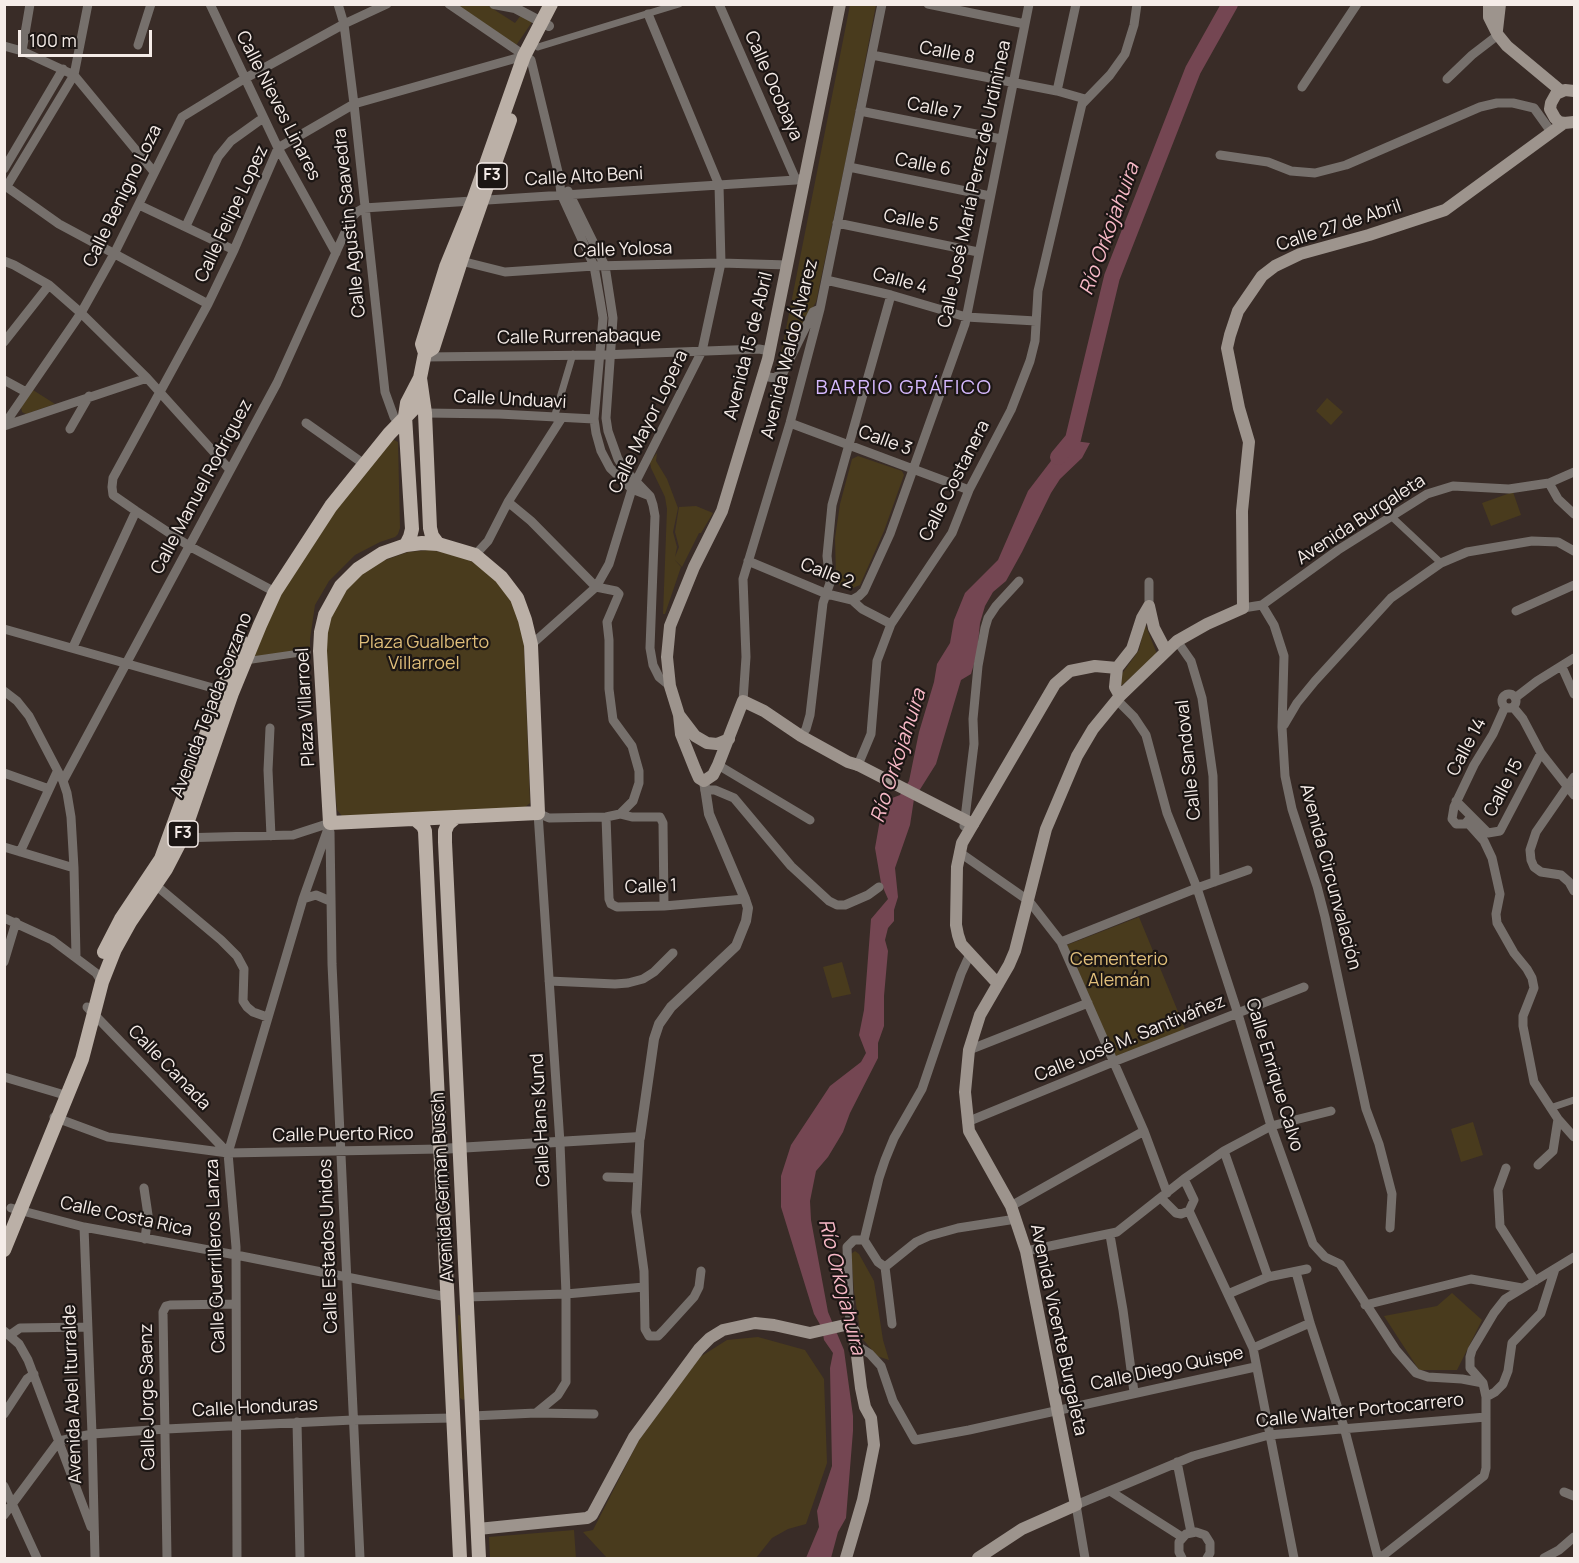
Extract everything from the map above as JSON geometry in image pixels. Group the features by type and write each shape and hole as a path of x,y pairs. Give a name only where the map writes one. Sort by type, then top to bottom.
{"main road":[{"name":"F3","path":"424,355 433,348 478,201 551,4"},
{"name":"F3","path":"545,24 561,4"},
{"name":"Avenida 15 de Abril","path":"705,786 686,750 670,686 667,657 670,626 680,598 722,511 764,376 788,265 801,178 840,4"},
{"path":"1489,4 1489,17 1497,32 1520,58 1561,91"},
{"path":"1497,32 1500,4"},
{"path":"1569,123 1555,118 1550,109 1553,98 1561,91 1575,91"},
{"name":"Calle 27 de Abril","path":"1243,608 1242,511 1249,442 1239,408 1227,348 1238,311 1247,296 1262,276 1289,258 1370,235 1445,210 1569,123"},
{"name":"F3","path":"402,419 420,378 424,355 422,344 446,267 478,201"},
{"name":"F3","path":"420,378 423,406"},
{"path":"423,406 430,528 438,544"},
{"name":"Avenida Tejada Sorzano","path":"4,1250 15,1209 64,1094 99,977 121,919 152,882 161,859 176,838 227,692 271,590 319,509 402,419 423,406"},
{"path":"402,419 409,478 411,529 406,545"},
{"path":"409,478 428,477"},
{"name":"Plaza Villarroel","path":"330,823 320,651 325,615 342,586 357,569 383,553 406,545 438,544 475,555 501,577 517,598 531,645 538,813"},
{"name":"Avenida Tejada Sorzano","path":"227,692 245,661 271,590"},
{"path":"1149,606 1154,627 1166,651"},
{"path":"1119,698 1114,681 1117,668 1132,649 1142,618 1149,606"},
{"name":"Avenida Vicente Burgaleta","path":"1076,1505 1026,1251 1011,1206 974,1143 967,1122 965,1092 969,1050 980,1015 1016,951 1046,829 1077,756 1093,729 1119,698 1177,641 1243,608"},
{"path":"998,984 961,944 956,925 957,867 961,848 1055,684 1070,671 1095,666 1117,668"},
{"path":"705,786 718,765 743,701 764,711 801,736 848,762 858,765 973,825"},
{"path":"679,715 695,736 707,744 717,744 729,739"},
{"path":"330,823 538,813"},
{"name":"Avenida German Busch","path":"454,818 445,831 479,1558"},
{"name":"Avenida German Busch","path":"416,820 425,831 460,1558"},
{"name":"Avenida Tejada Sorzano","path":"4,1224 15,1209"},
{"path":"447,1297 466,1297"},
{"path":"459,1530 587,1518 592,1515 634,1437 699,1349 723,1330 755,1323 774,1325 796,1332 818,1333 837,1327 850,1326 854,1330 861,1388 865,1407 871,1418 874,1445 863,1500 846,1558"},
{"path":"453,1418 472,1416"},
{"name":"Calle Walter Portocarrero","path":"978,1558 992,1553 1022,1529 1076,1505"}],"street":[{"path":"22,51 30,4"},
{"path":"88,4 74,75 6,186 59,224 208,304"},
{"path":"138,45 151,4"},
{"name":"Calle Nieves Linares","path":"210,4 278,148 336,253"},
{"name":"Calle Agustin Saavedra","path":"338,4 344,24 354,104 385,393 402,419"},
{"name":"Calle Benigno Loza","path":"4,425 81,313 139,206 177,124 186,113 344,24 387,4"},
{"path":"449,4 531,54 559,176 594,266 603,318 594,419 601,451 610,468 632,489 650,496"},
{"path":"494,4 515,6 545,24"},
{"path":"531,54 679,4"},
{"name":"Calle Ocobaya","path":"719,4 801,178"},
{"name":"Avenida Waldo Álvarez","path":"743,701 746,657 743,579 790,423 820,309 882,4"},
{"path":"928,4 1025,24"},
{"name":"Calle José María Perez de Urdininea","path":"852,600 864,591 890,534 966,317 1029,4"},
{"path":"1057,91 1076,4"},
{"path":"1085,99 1101,86 1125,54 1134,25 1137,4"},
{"path":"1302,87 1357,4"},
{"name":"Calle Mayor Lopera","path":"531,645 596,587 609,564 632,489 702,351 721,263 719,185 648,14"},
{"path":"1448,79 1497,32"},
{"path":"4,46 22,51 74,75 154,172"},
{"name":"Calle Felipe Lopez","path":"136,511 113,495 113,478 208,304 278,148 354,104 531,54"},
{"name":"Calle 8","path":"872,55 1057,91 1085,99"},
{"path":"4,169 63,69"},
{"name":"Calle Costanera","path":"858,765 871,734 877,661 891,624 952,533 969,490 1011,410 1027,370 1035,341 1038,291 1085,99"},
{"path":"1220,155 1268,162 1291,171 1315,173 1346,165 1480,107 1497,103 1513,103 1534,108 1552,133"},
{"name":"Calle 7","path":"860,111 1001,139"},
{"path":"186,226 218,157 231,141 263,118"},
{"name":"Calle 6","path":"849,167 990,196"},
{"name":"Calle Alto Beni","path":"364,208 801,178"},
{"path":"566,195 605,266 613,318 606,418 608,431 618,459 625,470 650,496 655,516 650,648 653,665 659,677 670,686"},
{"path":"139,206 234,250"},
{"name":"Calle Manuel Rodriguez","path":"63,781 278,383 352,217 364,208"},
{"name":"Calle 5","path":"837,223 978,252"},
{"path":"4,261 49,285 81,313 147,378 230,470"},
{"name":"Calle Yolosa","path":"460,261 505,272 594,266 721,263 788,265"},
{"name":"Calle 4","path":"826,280 891,295 966,317 1036,321"},
{"path":"6,338 49,285"},
{"path":"801,736 806,729 810,715 823,603 830,583 827,556 832,505 891,295"},
{"path":"764,376 774,378 783,373 813,312 820,309"},
{"name":"Calle Rurrenabaque","path":"424,355 612,355 759,349 770,351"},
{"path":"475,555 488,541 557,418 573,354"},
{"path":"4,425 147,378"},
{"path":"4,380 26,392"},
{"path":"70,429 89,396"},
{"name":"Calle Unduavi","path":"423,406 499,414 594,419"},
{"path":"306,423 361,461"},
{"name":"Calle 3","path":"790,423 969,490"},
{"name":"Avenida Burgaleta","path":"1243,608 1262,605 1338,550 1427,494 1453,486 1509,489 1549,483 1575,471"},
{"path":"1549,483 1558,499 1575,514"},
{"path":"508,502 531,521 596,587 619,594 607,622 613,720 632,746 639,771 639,783 633,801 620,814"},
{"path":"73,647 136,511 189,546 271,590"},
{"path":"1392,517 1441,563"},
{"path":"1282,727 1297,703 1315,681 1391,598 1441,563 1467,552 1532,541 1558,542 1575,551"},
{"name":"Calle 2","path":"748,561 827,594 852,600 862,609 891,624"},
{"path":"1019,581 1006,593 988,618 981,646 974,719 974,752 961,848 1029,901 1061,942 1144,1131 1164,1195 1176,1213 1181,1214 1189,1211 1194,1200 1184,1179"},
{"path":"1149,582 1149,606"},
{"path":"1516,611 1575,585"},
{"name":"Avenida Circunvalación","path":"1262,605 1274,625 1284,656 1282,756 1292,809 1317,886 1335,957 1339,988 1366,1109 1379,1144 1392,1194 1390,1228"},
{"path":"4,628 227,692"},
{"name":"Calle Sandoval","path":"1177,641 1191,662 1202,698 1214,786 1215,882"},
{"path":"245,661 307,651"},
{"path":"1573,793 1541,753 1523,719 1511,704 1537,681 1575,658"},
{"path":"1562,667 1575,694"},
{"path":"4,691 28,716 63,781 70,807 76,957"},
{"name":"Calle Enrique Calvo","path":"1119,698 1146,735 1167,813 1197,888 1271,1126 1313,1244 1325,1257 1340,1264 1396,1350 1416,1374 1483,1383"},
{"name":"Calle 14","path":"1456,801 1511,704"},
{"path":"270,728 268,770 272,836"},
{"name":"Calle 15","path":"1469,819 1488,833 1500,831 1541,753"},
{"path":"718,765 810,820"},
{"path":"20,852 57,772"},
{"path":"4,773 49,789"},
{"path":"1575,777 1573,793 1536,832 1530,855 1534,867 1541,872 1561,874 1575,891"},
{"path":"701,1271 698,1292 663,1331 654,1337 649,1336 645,1329 644,1271 636,1212 640,1137 654,1039 659,1024 671,1007 736,946 746,921 748,908 709,814 705,786 734,798 791,866 829,901 837,905 845,905 868,896 879,887"},
{"path":"1456,801 1453,813 1454,822 1462,825 1469,819"},
{"path":"1456,801 1484,841 1492,858 1500,894 1496,914 1497,923 1532,978 1534,988 1523,1016 1524,1033 1529,1048 1534,1082 1558,1119 1575,1137"},
{"path":"538,813 549,818 606,817 620,814 632,817 660,817 663,823 664,906"},
{"name":"Calle Hans Kund","path":"536,1413 558,1395 566,1382 566,1294 560,1143 538,813"},
{"name":"Calle 1","path":"606,817 609,899 616,907 664,906 745,899"},
{"path":"176,838 272,836 306,832 330,823"},
{"name":"Calle Guerrilleros Lanza","path":"237,1558 236,1255 228,1153 303,898 330,823"},
{"name":"Calle Estados Unidos","path":"330,823 330,901 360,1558"},
{"path":"4,847 74,868"},
{"path":"1061,942 1248,870"},
{"path":"152,882 237,956 244,969 243,1001 253,1012 267,1017"},
{"path":"303,898 316,895 330,901"},
{"path":"4,918 52,940 99,977"},
{"path":"4,962 16,922"},
{"path":"549,981 628,983 654,972 673,953"},
{"path":"892,1324 885,1267 878,1262 864,1240 885,1160 928,1074 961,974 970,954"},
{"name":"Calle José M. Santiváñez","path":"967,1122 1304,987"},
{"path":"969,1050 1088,1003"},
{"name":"Calle Canada","path":"91,1010 228,1153"},
{"path":"6,1081 64,1094"},
{"path":"1550,1108 1575,1100"},
{"path":"1026,1251 1117,1232 1184,1179 1224,1151 1271,1126 1331,1111"},
{"name":"Calle Puerto Rico","path":"55,1118 108,1137 228,1153 440,1149 640,1137"},
{"path":"1538,1165 1553,1151 1558,1119"},
{"path":"1011,1206 1144,1131"},
{"path":"1224,1151 1268,1277"},
{"path":"1506,1168 1498,1190 1500,1226 1535,1281"},
{"path":"607,1177 637,1178"},
{"path":"144,1188 148,1215 145,1239"},
{"name":"Calle Costa Rica","path":"15,1209 84,1227 447,1297"},
{"path":"1189,1211 1211,1264 1228,1293 1252,1348 1294,1558"},
{"path":"885,1267 916,1242 929,1236 958,1228 1016,1219"},
{"name":"Avenida Abel Iturralde","path":"84,1227 95,1558"},
{"path":"1110,1235 1134,1392"},
{"path":"850,1326 847,1247 854,1240 864,1240"},
{"name":"Calle Walter Portocarrero","path":"1076,1505 1177,1462 1269,1435 1486,1417 1483,1383 1470,1368 1472,1350 1499,1305 1522,1288 1575,1257"},
{"path":"1228,1293 1268,1277 1307,1269"},
{"path":"1486,1397 1503,1384 1508,1371 1512,1343 1541,1313 1556,1269"},
{"path":"1296,1272 1344,1427 1379,1558 1484,1476 1486,1417"},
{"path":"1365,1305 1471,1279 1522,1288"},
{"path":"466,1297 566,1294 644,1287"},
{"name":"Calle Jorge Saenz","path":"167,1558 162,1316 164,1308 170,1305 235,1304"},
{"path":"1252,1348 1310,1323"},
{"path":"87,1327 20,1328 8,1333 19,1344 34,1374 94,1534"},
{"name":"Calle Diego Quispe","path":"856,1345 870,1354 881,1366 889,1391 915,1440 1255,1367"},
{"path":"4,1414 27,1379 34,1374"},
{"path":"472,1416 536,1413 594,1414"},
{"name":"Calle Honduras","path":"59,1441 92,1434 166,1429 297,1422 453,1418"},
{"path":"297,1422 300,1558"},
{"path":"4,1515 59,1441"},
{"path":"1177,1462 1191,1532"},
{"path":"4,1486 37,1558"},
{"path":"1110,1491 1182,1537"},
{"path":"1564,1492 1575,1496"},
{"name":"Avenida Vicente Burgaleta","path":"1076,1505 1085,1558"},
{"path":"1182,1558 1178,1547 1182,1537 1191,1532 1201,1533 1208,1539 1211,1548 1207,1558"},
{"path":"1544,1558 1575,1538"}],"green space":[{"path":"457,5 487,5 515,23 521,15 532,22 515,47"},
{"path":"850,5 876,5 846,159 816,302 782,369 776,373 783,344"},
{"path":"33,390 55,404 26,414 22,412 21,407"},
{"path":"1327,398 1343,412 1331,425 1316,411"},
{"path":"392,439 398,442 400,528 398,534 355,555 329,581 315,605 310,655 248,664 274,604 336,510"},
{"path":"657,453 656,461 667,479 678,508 673,532 677,547 675,557 679,547 675,532 679,507 696,506 713,513 699,533 682,567 674,559 681,567 665,614 663,614 667,509 665,497 650,462"},
{"path":"858,456 902,471 904,475 884,531 860,585 848,590 840,586 836,578 835,538 840,504 852,459"},
{"path":"1513,492 1521,515 1491,526 1482,503"},
{"name":"Plaza Gualberto Villarroel","path":"429,550 465,558 479,565 492,576 513,602 524,645 530,803 517,814 342,816 337,810 322,653 328,617 349,583 377,563 408,552"},
{"path":"1145,624 1157,654 1121,686 1119,678 1139,650"},
{"name":"Cementerio Alemán","path":"1139,917 1186,1031 1116,1060 1067,945"},
{"path":"842,962 851,994 832,998 823,967"},
{"path":"1473,1122 1483,1155 1461,1162 1451,1129"},
{"path":"855,1251 874,1281 883,1340 889,1360 877,1356 861,1337 851,1254"},
{"path":"1452,1293 1482,1320 1457,1370 1419,1370 1384,1316 1437,1306"},
{"path":"458,1315 462,1316 465,1399 463,1400 460,1398"},
{"path":"758,1337 805,1350 824,1379 827,1463 806,1524 788,1529 772,1538 756,1558 607,1558 583,1532 593,1530 639,1440 700,1357 727,1340"},
{"path":"574,1530 576,1558 490,1558 489,1537"}],"shaded area":[{"path":"1067,440 1090,443 1082,458 1060,479 1006,581 993,592 985,606 980,623 977,654 971,674 961,680 936,764 914,799 910,825 895,868 898,897 894,910 894,921 888,928 885,940 888,951 884,1026 878,1043 878,1058 843,1132 828,1157 816,1171 810,1201 811,1220 828,1312 844,1350 853,1431 846,1518 838,1532 831,1558 806,1558 819,1527 817,1511 832,1466 830,1368 833,1353 824,1340 822,1328 814,1314 781,1207 781,1176 791,1145 830,1086 861,1062 866,1053 859,1035 864,1010 871,919 888,899 881,883 875,848 881,814 887,800 900,795 909,781 937,664 950,643 954,620 965,593 998,560 1028,491"}],"waterway":[{"name":"Río Orkojahuira","path":"1058,457 1073,439 1112,277 1193,70 1230,4"}],"district":[{"name":"BARRIO GRÁFICO","path":"904,388"}]}
